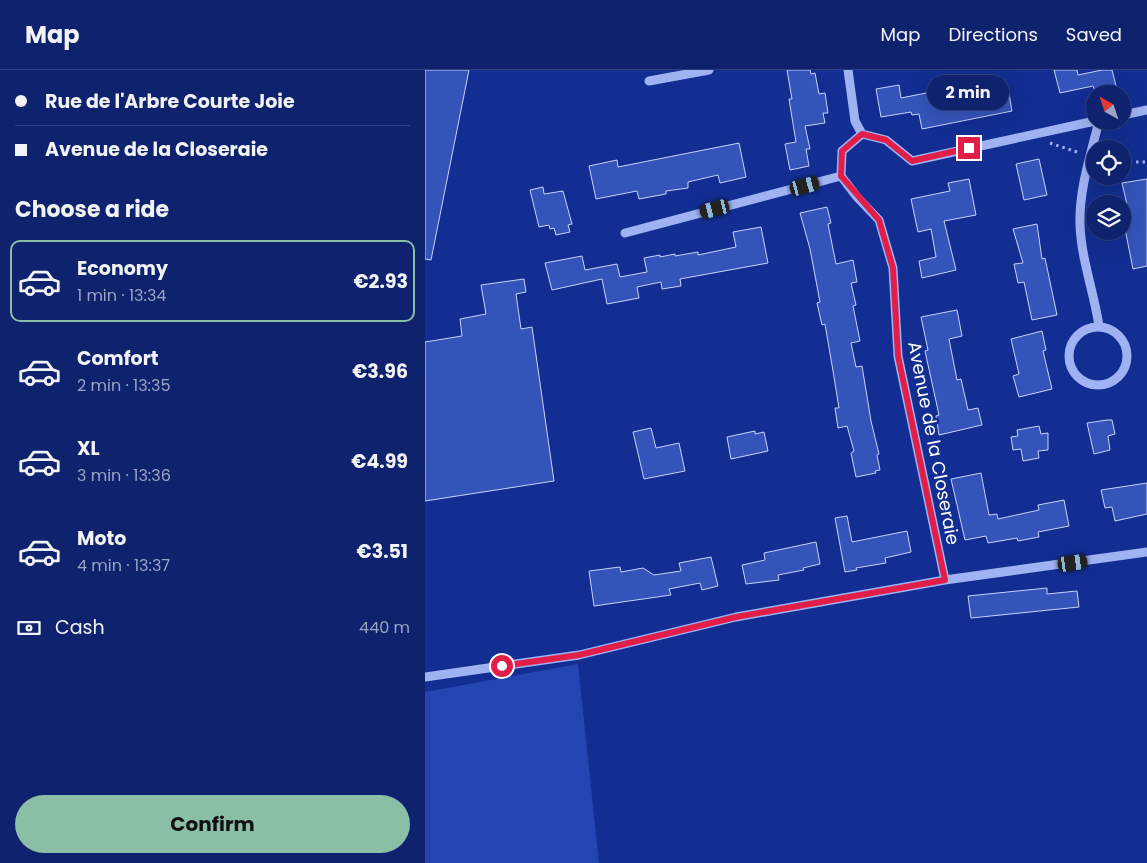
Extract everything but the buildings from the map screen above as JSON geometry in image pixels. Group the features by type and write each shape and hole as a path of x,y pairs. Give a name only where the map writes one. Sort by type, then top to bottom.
{"street":[{"path":"649,82 709,70"},
{"path":"848,70 855,121 862,134 886,140 912,161 1086,122"},
{"path":"1131,113 1147,110"},
{"path":"625,232 841,176 842,151 862,134"},
{"path":"1086,173 1080,223 1085,262 1096,303 1099,326"},
{"name":"Avenue de la Closeraie","path":"841,176 879,220 893,268 898,356 945,580"},
{"path":"1099,326 1116,332 1122,338 1126,346 1127,355 1123,372 1109,383 1100,385 1091,384 1075,374 1069,356 1070,347 1081,332 1099,326"},
{"path":"425,677 579,655 736,617 945,580 1147,552"}],"path":[{"path":"1025,135 1086,155"},
{"path":"1131,162 1147,162"}],"shaded area":[{"path":"578,664 599,863 425,863 425,692"}],"route":[{"path":"502,666 579,655 736,617 945,580 898,356 893,268 879,220 841,176 842,151 862,134 886,140 912,161 969,148"}]}
